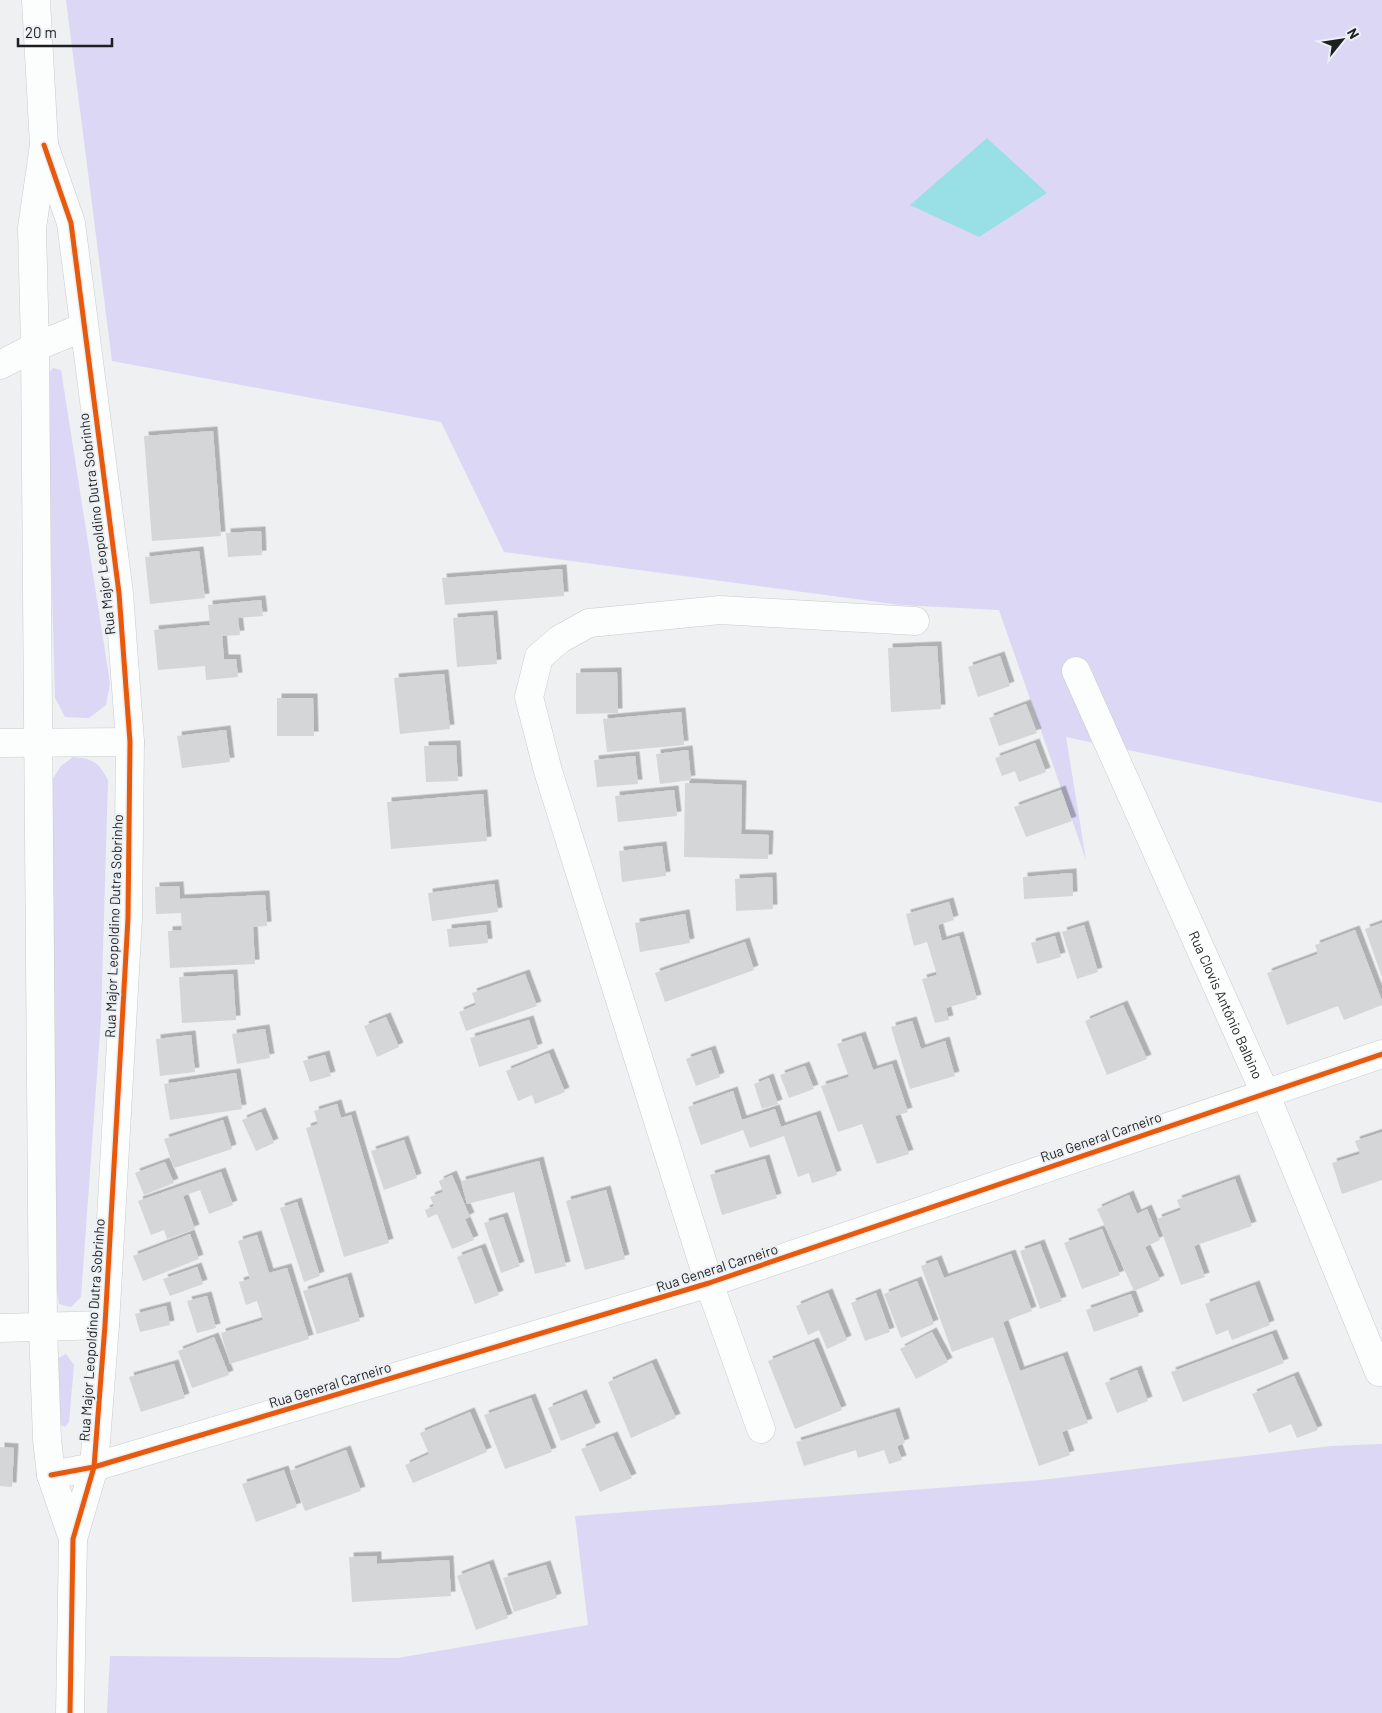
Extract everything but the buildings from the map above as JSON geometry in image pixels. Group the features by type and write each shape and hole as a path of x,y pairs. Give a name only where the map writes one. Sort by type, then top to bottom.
{"street":[{"name":"Rua Major Leopoldino Dutra Sobrinho","path":"36,0 44,145 32,228 35,347 42,1328 47,1439 51,1475 73,1539"},
{"name":"Rua Major Leopoldino Dutra Sobrinho","path":"44,145 71,223 119,593 130,742 128,918 105,1325 94,1467 73,1539 70,1713"},
{"path":"0,365 35,347 84,327"},
{"path":"761,1429 710,1283 548,771 529,697 539,657 560,639 589,624 720,610 915,621"},
{"name":"Rua Clovis Antônio Balbino","path":"1076,671 1265,1093 1378,1372"},
{"path":"0,743 130,742"},
{"name":"Rua General Carneiro","path":"51,1475 94,1467 710,1283 1382,1054"},
{"path":"0,1328 105,1325"}],"shaded area":[{"path":"66,0 1382,0 1382,803 1066,737 1086,860 999,610 900,605 504,552 441,422 112,361"},
{"path":"53,368 61,370 110,683 106,705 89,718 65,717 55,698 46,377"},
{"path":"73,757 95,762 108,780 101,1019 81,1297 71,1307 59,1304 57,1291 52,780 61,766"},
{"path":"66,1354 74,1365 69,1422 65,1427 57,1424 57,1359"},
{"path":"1382,1444 1382,1713 107,1713 110,1656 398,1658 588,1625 575,1516 1041,1480 1331,1446"}],"water":[{"path":"987,138 1047,193 979,237 910,205"}],"cycle path":[{"path":"44,145 71,223 119,593 130,742 128,918 105,1325 94,1467 73,1539 70,1713"},
{"path":"51,1475 94,1467 709,1283 1382,1054"}]}
